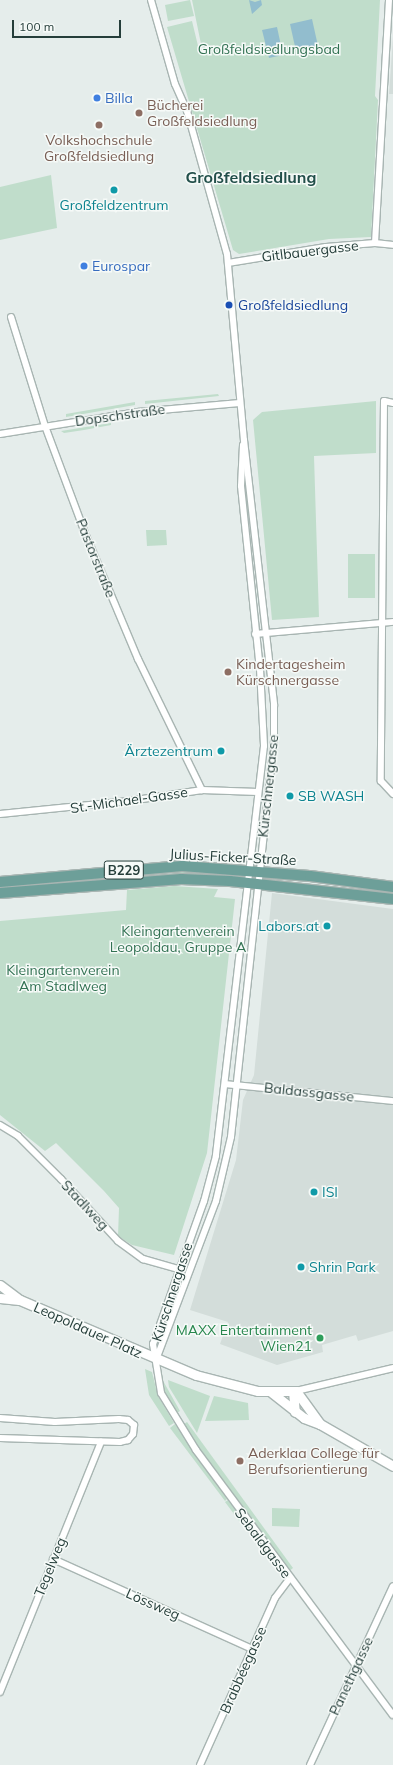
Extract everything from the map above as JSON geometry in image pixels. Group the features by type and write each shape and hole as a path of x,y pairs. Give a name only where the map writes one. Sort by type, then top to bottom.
{"main road":[{"name":"Julius-Ficker-Straße","path":"0,882 182,866 248,870 393,887"},
{"name":"Julius-Ficker-Straße","path":"0,893 181,879 254,884 393,899"}],"street":[{"name":"Kürschnergasse","path":"151,0 216,208 228,263 240,403 274,704 274,740 260,872 254,884 213,1170 153,1344 156,1360"},
{"path":"375,243 389,0"},
{"name":"Gitlbauergasse","path":"228,263 326,247 375,243 393,245"},
{"name":"Pastorstraße","path":"11,317 45,426 85,533 138,659 202,790"},
{"path":"391,793 381,781 384,623 384,402 393,403"},
{"name":"Dopschstraße","path":"0,434 138,412 240,403"},
{"name":"Kürschnergasse","path":"156,1360 216,1201 231,1137 254,884 248,870 264,746 263,719 241,486 244,440"},
{"path":"255,634 393,622"},
{"name":"St.-Michael-Gasse","path":"0,814 122,802 202,790 258,792"},
{"name":"Baldassgasse","path":"225,1084 393,1101"},
{"name":"Stadlweg","path":"0,1125 18,1136 61,1179 118,1241 143,1259 179,1268"},
{"name":"Leopoldauer Platz","path":"0,1285 20,1300 156,1360 220,1383 271,1392 295,1391"},
{"name":"Leopoldauer Platz","path":"0,1298 20,1300"},
{"name":"Sebaldgasse","path":"156,1360 159,1386 164,1398 224,1491 393,1715"},
{"path":"295,1391 393,1368"},
{"path":"295,1391 296,1412"},
{"path":"295,1391 320,1424"},
{"path":"271,1392 304,1418 320,1424 393,1466"},
{"path":"0,1418 56,1422 119,1419 128,1420 134,1426 133,1434 128,1440 101,1442 0,1438"},
{"name":"Tegelweg","path":"0,1692 101,1442"},
{"name":"Lössweg","path":"53,1559 252,1649"},
{"name":"Brabbéegasse","path":"200,1765 276,1598 290,1578"},
{"name":"Panethgasse","path":"310,1765 393,1586"}],"shaded area":[{"path":"393,37 393,94 389,94"},
{"path":"272,893 393,909 393,1331 358,1341 356,1335 322,1345 323,1352 277,1365 220,1344 228,1322 190,1310 236,1160 243,1100 254,1075"}],"green space":[{"path":"190,0 194,16 168,21 165,5"},
{"name":"Großfeldsiedlungsbad","path":"192,0 380,0 375,96 378,100 371,237 329,239 239,254 233,250 167,27 192,21 199,50 202,49"},
{"path":"51,175 57,228 0,240 0,187"},
{"path":"218,394 219,396 145,404 145,401"},
{"path":"376,401 376,453 314,456 319,617 272,620 253,420 262,412"},
{"path":"135,402 135,405 66,417 66,414"},
{"path":"111,423 111,425 84,430 64,433 61,431"},
{"path":"146,530 166,530 167,545 147,546"},
{"path":"348,554 375,554 375,598 348,598"},
{"path":"168,870 231,873 231,876 168,873 0,889 0,885"},
{"path":"174,886 218,889 214,897 235,899 207,1153 174,1255 132,1245 118,1236 119,1208 104,1191 56,1143 45,1151 0,1115 0,921 126,910 127,890"},
{"path":"145,1369 152,1372 158,1396 174,1423 169,1426 149,1395"},
{"path":"162,1379 180,1411 177,1413 165,1394"},
{"path":"168,1380 210,1396 197,1433 169,1387"},
{"path":"214,1396 248,1403 249,1420 205,1421"},
{"path":"187,1422 293,1568 288,1572 206,1458 184,1424"},
{"path":"175,1424 227,1499 225,1501 170,1428"},
{"path":"228,1500 246,1524 243,1526 225,1502"},
{"path":"272,1508 300,1509 299,1527 272,1526"}],"water":[{"path":"249,0 255,2 261,0 262,5 252,14"},
{"path":"312,19 318,46 296,51 290,24"},
{"path":"277,27 283,55 269,58 262,30"}],"place":[{"name":"Billa","path":"97,98"},
{"name":"Bücherei Großfeldsiedlung","path":"139,113"},
{"name":"Volkshochschule Großfeldsiedlung","path":"99,125"},
{"name":"Großfeldzentrum","path":"114,190"},
{"name":"Eurospar","path":"84,266"},
{"name":"Großfeldsiedlung","path":"229,305"},
{"name":"Kindertagesheim Kürschnergasse","path":"228,672"},
{"name":"Ärztezentrum","path":"221,751"},
{"name":"SB WASH","path":"290,796"},
{"name":"Labors.at","path":"327,926"},
{"name":"ISI","path":"314,1192"},
{"name":"Shrin Park","path":"301,1267"},
{"name":"MAXX Entertainment Wien21","path":"320,1338"},
{"name":"Aderklaa College für Berufsorientierung","path":"240,1461"}],"district":[{"name":"Großfeldsiedlung","path":"251,177"}],"park label":[{"name":"Kleingartenverein Leopoldau, Gruppe A","path":"178,940"},
{"name":"Kleingartenverein Am Stadlweg","path":"63,978"}]}
